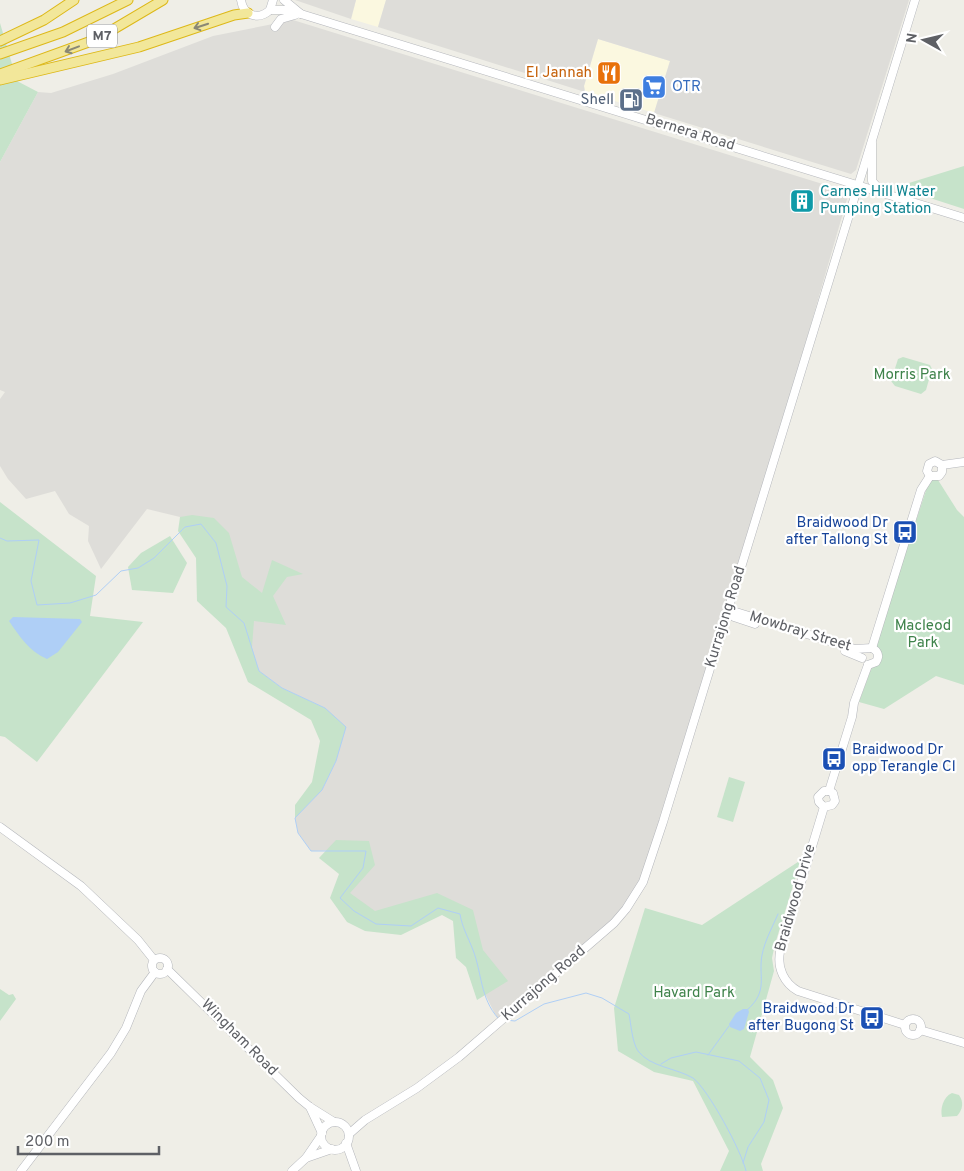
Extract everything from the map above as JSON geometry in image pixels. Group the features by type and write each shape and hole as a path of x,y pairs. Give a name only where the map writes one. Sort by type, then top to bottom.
{"highway":[{"path":"0,41 28,29 74,0"},
{"name":"M7","path":"0,54 88,22 128,0"},
{"name":"M7","path":"0,74 39,66 97,39 162,1"},
{"path":"0,80 39,66 139,47 234,15 244,7"}],"main road":[{"path":"236,0 244,7"},
{"path":"270,10 273,0"},
{"name":"Bernera Road","path":"284,0 298,14"},
{"name":"Kurrajong Road","path":"365,1120 417,1088 484,1036 614,923 638,891 652,857 915,0"},
{"name":"Bernera Road","path":"244,7 259,16 270,10 285,10 964,218"},
{"path":"275,28 281,19 298,14"},
{"path":"872,138 874,157 872,181 882,192"},
{"path":"930,476 927,471 929,464 935,461 942,466 964,462"},
{"path":"930,476 939,476 942,472 942,466"},
{"path":"868,665 862,658 868,649 921,490 930,476"},
{"name":"Mowbray Street","path":"728,612 736,612 854,649 868,649"},
{"name":"Mowbray Street","path":"728,612 734,618 862,658"},
{"path":"868,649 878,654 878,660 874,664 868,665"},
{"path":"829,791 852,717 855,701 868,665"},
{"path":"824,791 829,791 833,793 835,801 830,807 824,807 819,802 818,797 824,791"},
{"name":"Braidwood Drive","path":"824,807 780,952 781,972 787,982 798,991 905,1025 908,1020 916,1019 920,1022 920,1030 964,1043"},
{"path":"0,827 81,886 138,940 154,960"},
{"path":"154,960 165,959 167,969 162,974 155,972"},
{"path":"154,960 152,965 155,972"},
{"name":"Wingham Road","path":"167,969 310,1107 334,1122"},
{"path":"21,1171 111,1053 126,1028 141,991 155,972"},
{"name":"Wingham Road","path":"310,1107 322,1134"},
{"path":"292,1171 306,1158 326,1125 334,1122 342,1124 365,1120"},
{"path":"354,1167 346,1144 349,1134 365,1120"},
{"path":"342,1124 349,1134"},
{"path":"322,1134 324,1144 334,1149 354,1167"},
{"path":"306,1158 346,1144"}],"shaded area":[{"path":"295,0 356,0 351,19"},
{"path":"356,0 386,0 378,27 351,19"},
{"path":"386,0 909,0 856,170 851,174 654,113 670,61 598,39 584,86 585,92 378,27"},
{"path":"293,20 842,190 847,199 728,612 638,891 608,928 524,1002 497,1018 481,986 461,925 438,908 411,926 354,911 339,850 311,851 298,833 295,818 322,790 325,708 282,688 259,671 252,647 180,517 147,509 101,569 88,541 89,526 69,514 55,491 26,499 8,479 0,466 0,399 5,392 0,390 0,162 38,92 51,93 113,74 213,36"},
{"path":"598,39 670,61 654,113 585,92 584,86"}],"green space":[{"path":"0,23 17,81 38,92 0,162"},
{"path":"964,166 964,209 896,187"},
{"name":"Morris Park","path":"903,357 930,365 932,369 926,390 921,394 895,386 891,381 898,359"},
{"name":"Macleod Park","path":"932,480 938,480 957,510 964,517 964,685 936,676 884,709 859,702 871,669 877,665 880,653 876,646 888,605 928,484"},
{"path":"0,502 96,576 90,616 143,622 37,762 5,737 0,736"},
{"path":"192,515 214,518 229,533 242,577 262,593 272,560 303,574 287,577 273,596 286,625 254,621 252,647 259,671 282,688 325,708 346,727 336,761 322,790 295,818 295,805 312,782 320,741 311,720 248,682 226,628 197,601 196,558 178,531 180,517"},
{"path":"170,536 187,563 173,593 132,590 128,567 141,553"},
{"path":"729,777 745,782 733,822 717,817"},
{"path":"336,840 369,841 375,865 350,893 375,911 437,893 473,910 483,950 508,981 477,1000 466,967 456,958 453,921 442,915 401,935 365,931 347,922 330,898 339,874 319,858"},
{"name":"Havard Park","path":"801,860 775,944 772,958 774,971 750,1057 773,1080 783,1108 761,1164 763,1171 720,1171 729,1151 693,1081 654,1072 618,1051 614,1008 645,908 702,925"},
{"path":"0,989 9,995 13,994 16,999 0,1021"},
{"path":"952,1093 959,1095 961,1098 961,1111 957,1116 942,1117 941,1110 943,1104 946,1097"}],"water":[{"path":"13,617 80,619 82,622 58,652 47,659 30,648 21,638 9,621"},
{"path":"743,1009 748,1009 749,1012 744,1029 740,1031 730,1027 729,1024 736,1013"}],"waterway":[{"path":"0,538 7,541 39,540 31,581 37,605 70,603 96,595 121,571 138,568 154,558 185,527 201,524 216,543 227,586 226,607 244,623 259,671 282,688 325,708 346,727 336,761 322,790 295,818 298,833 311,851 366,851 363,868 340,898 354,911 376,924 411,926 438,908 460,914 476,959 485,994 498,1018"},
{"path":"747,1010 754,1003 760,990 762,955 778,914"},
{"path":"506,1020 515,1021 544,1004 586,993 602,998 629,1014 633,1038 638,1051 649,1061 693,1078 699,1084 724,1122 746,1171"},
{"path":"708,1055 729,1026"},
{"path":"661,1064 671,1058 696,1052 739,1061 760,1078 769,1100 764,1122 748,1147 743,1163"}],"place":[{"name":"El Jannah","path":"609,73"},
{"name":"OTR","path":"654,87"},
{"name":"Shell","path":"631,100"},
{"name":"Carnes Hill Water Pumping Station","path":"802,201"},
{"name":"Braidwood Dr after Tallong St","path":"905,532"},
{"name":"Braidwood Dr opp Terangle Cl","path":"834,759"},
{"name":"Braidwood Dr after Bugong St","path":"872,1018"}]}
